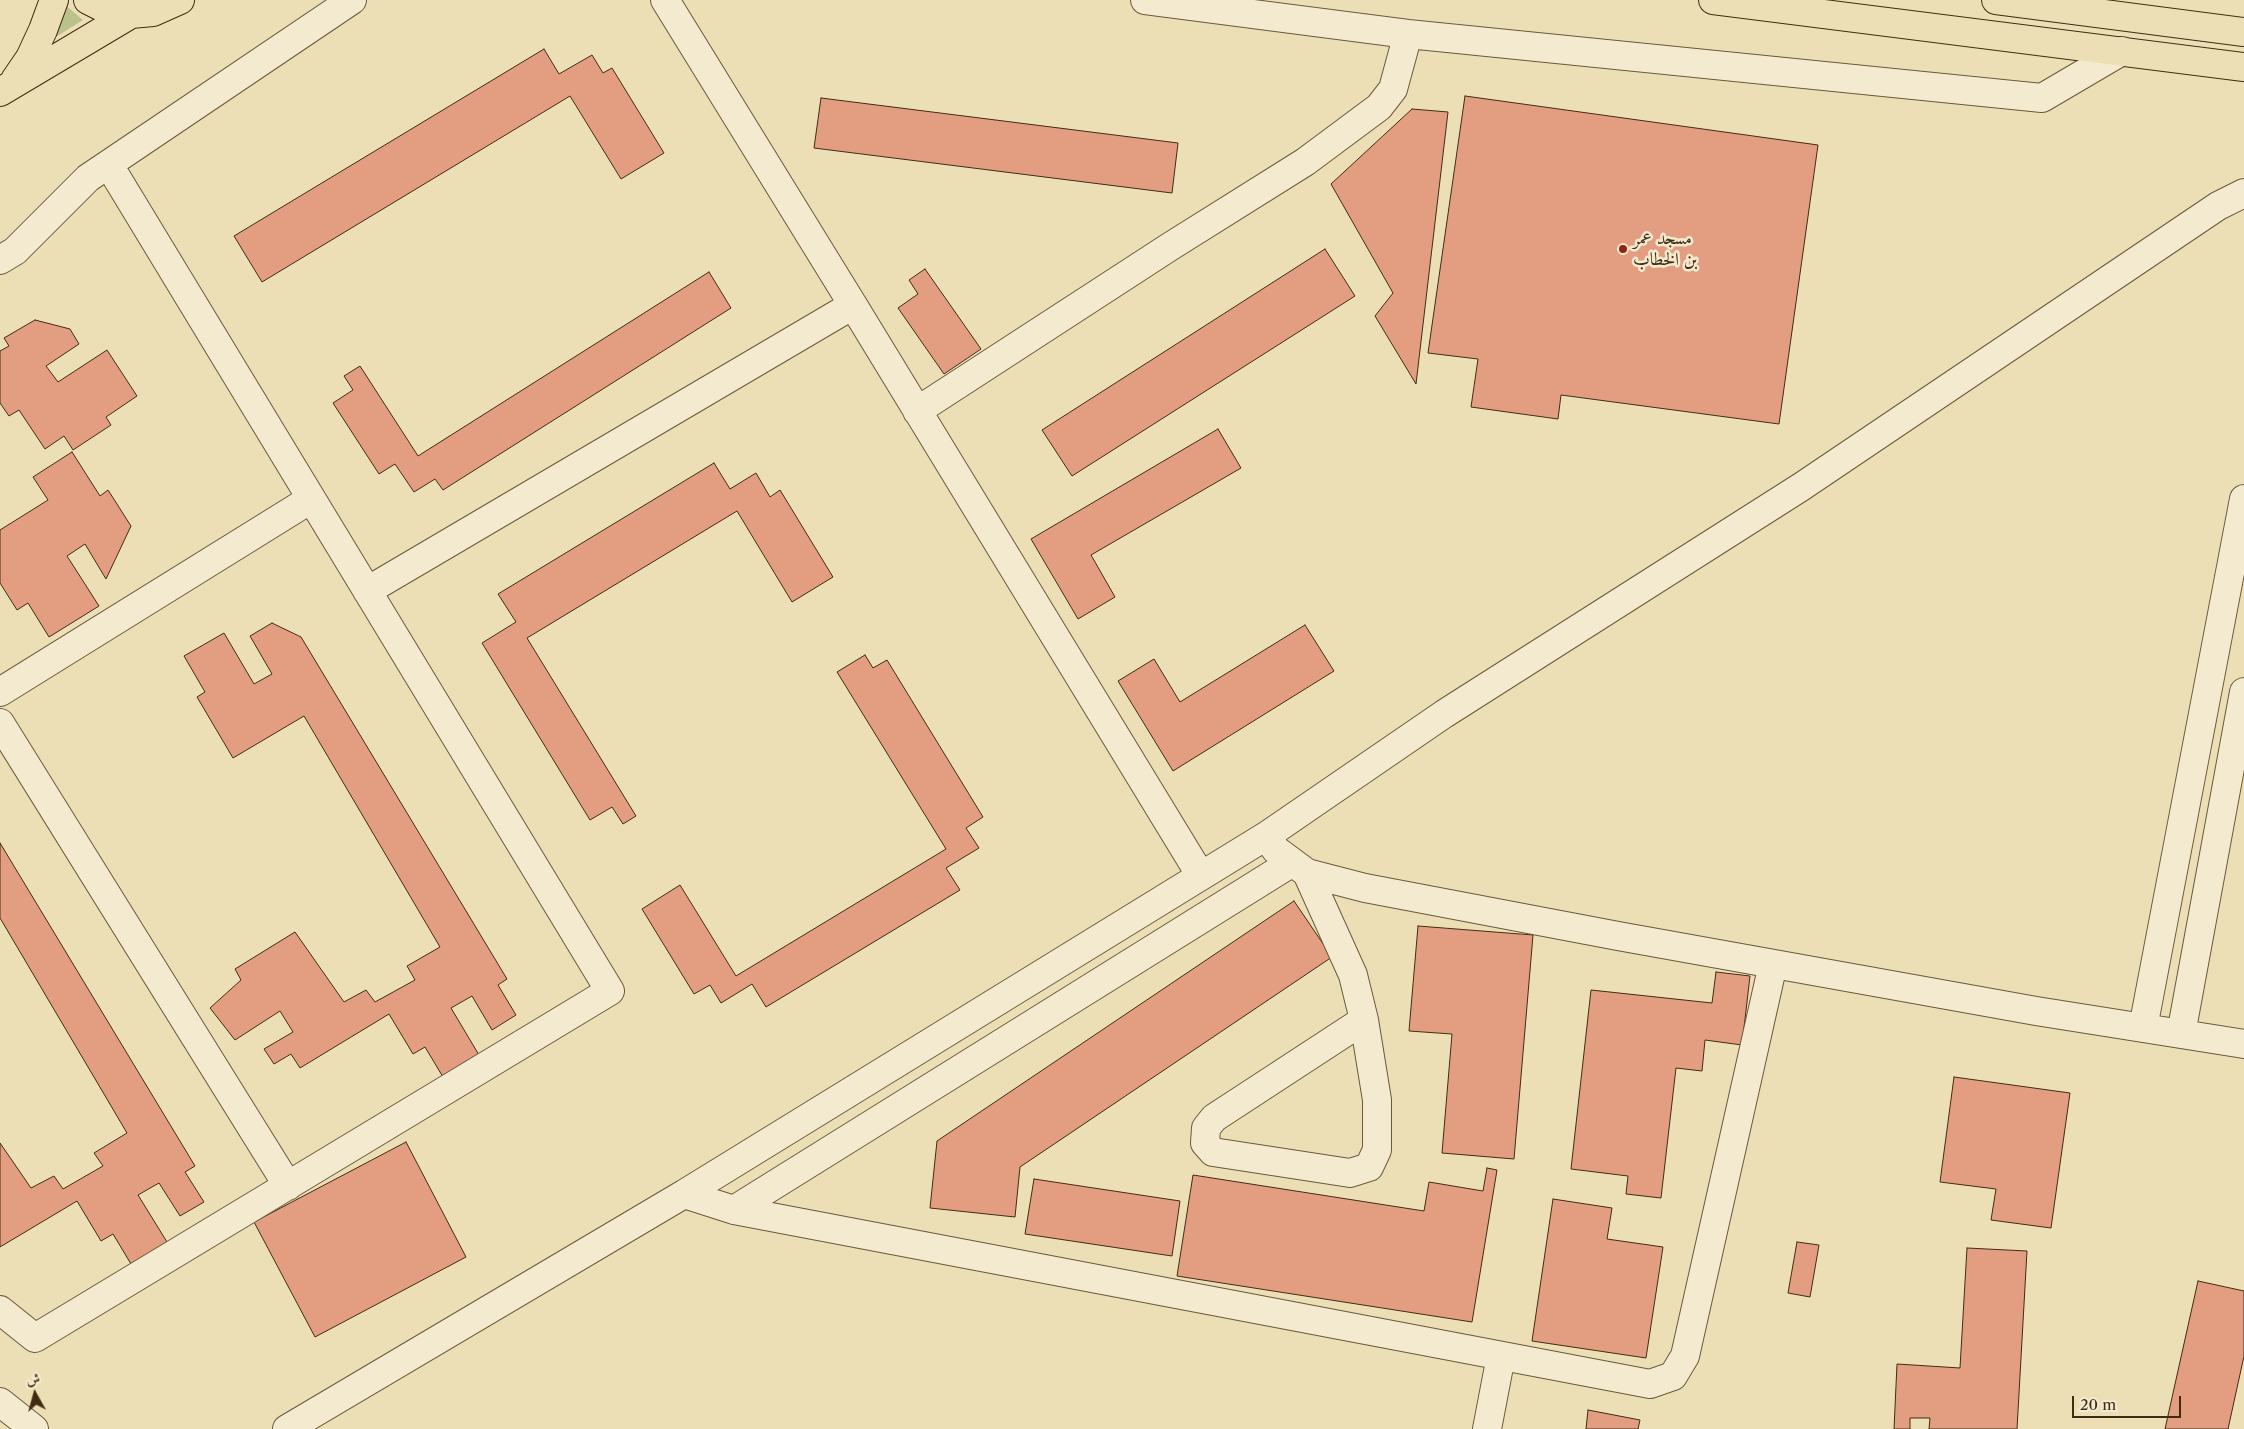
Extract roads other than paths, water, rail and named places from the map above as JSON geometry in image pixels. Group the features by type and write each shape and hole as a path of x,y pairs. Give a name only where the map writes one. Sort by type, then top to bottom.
{"main road":[{"path":"6,88 30,58 54,0"},
{"path":"88,0 110,11 131,14 153,12 180,0"},
{"path":"1713,0 2244,67"},
{"path":"1996,0 2244,32"},
{"path":"6,88 131,14"}],"street":[{"path":"0,260 15,250 88,178 352,0"},
{"path":"665,0 1201,876"},
{"path":"1145,0 1408,34 2042,98 2122,51"},
{"path":"917,411 1171,246 1305,162 1379,107 1393,89 1408,34"},
{"path":"0,1310 35,1338 610,991 109,165"},
{"path":"287,1429 684,1194 1266,836 1444,714 1792,492 2218,206 2244,193"},
{"path":"367,591 853,306"},
{"path":"0,692 311,499"},
{"path":"2143,1028 2236,583 2244,499"},
{"path":"2181,1034 2244,692"},
{"path":"0,723 288,1186"},
{"path":"1266,836 1276,850 1299,868 1365,888 1773,964 2244,1044"},
{"path":"1299,868 1353,975 1364,1020 1378,1100 1377,1150 1369,1167 1350,1173 1213,1152 1205,1143 1206,1128 1214,1118 1364,1020"},
{"path":"734,1210 1299,868"},
{"path":"684,1194 734,1210 1650,1384 1673,1376 1685,1356 1773,964"},
{"path":"1487,1429 1501,1356"},
{"path":"0,1402 34,1429"}],"place":[{"name":"مسجد عمر بن الخطاب","path":"1623,249"}]}
